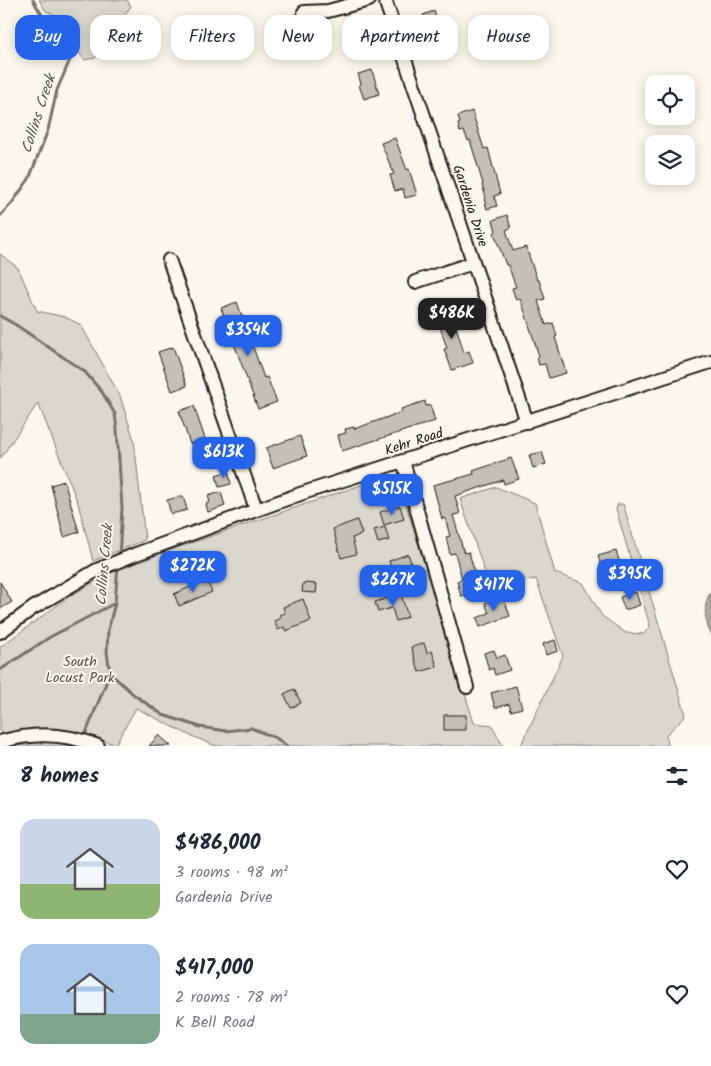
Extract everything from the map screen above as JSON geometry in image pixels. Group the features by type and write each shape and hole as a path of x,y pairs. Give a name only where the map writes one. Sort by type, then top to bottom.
{"street":[{"path":"304,12 328,11 369,0"},
{"name":"Gardenia Drive","path":"385,0 527,422"},
{"path":"168,260 256,509"},
{"path":"415,282 473,263"},
{"name":"Kehr Road","path":"0,632 33,608 97,570 136,554 256,509 711,362"},
{"path":"403,461 467,687"},
{"path":"0,742 39,735 75,738 94,745"}],"green space":[{"path":"39,0 127,0 131,6 125,15 90,15 90,59 85,60 80,54 80,15 55,15 46,11"},
{"path":"0,254 18,268 37,311 65,317 81,325 120,396 134,440 145,540 93,561 78,503 38,403 0,459"},
{"name":"South Locust Park","path":"367,483 391,486 403,495 474,723 492,725 503,746 216,746 187,734 136,708 115,745 90,735 86,746 0,746 0,647 70,596 106,575 165,552"},
{"path":"496,487 535,503 555,573 583,583 602,616 626,633 644,634 650,626 616,509 618,504 623,504 686,715 666,735 668,744 666,746 514,746 521,745 563,656 536,579 490,587 460,499"}],"shaded area":[{"path":"711,591 711,636 705,608"}],"building":[{"path":"434,11 435,15 423,15"},
{"path":"372,70 379,94 364,99 359,85 361,84 358,74"},
{"path":"472,111 484,149 488,148 500,194 494,196 497,206 487,209 483,184 470,140 468,141 464,131 460,132 458,124 460,123 458,116"},
{"path":"395,138 407,170 409,169 417,195 405,198 403,189 395,191 390,175 394,174 381,143"},
{"path":"507,215 511,228 506,230 513,251 526,247 537,280 539,280 545,299 538,301 546,325 553,323 557,336 555,337 566,373 549,378 545,364 539,365 537,357 539,356 523,306 520,299 516,300 512,288 516,287 494,233 496,231 493,220"},
{"path":"237,302 264,378 267,377 277,402 258,409 221,308"},
{"path":"450,306 464,353 469,351 473,363 452,370 444,349 447,348 435,312"},
{"path":"173,347 187,386 172,391 158,352"},
{"path":"425,401 426,406 430,405 435,421 342,451 338,435 346,433 345,429 354,427 354,429 402,412 401,409"},
{"path":"194,406 205,439 190,444 179,411"},
{"path":"300,436 307,456 273,468 266,448"},
{"path":"542,452 546,464 533,468 529,455"},
{"path":"511,458 519,479 504,484 503,480 455,496 460,514 453,515 464,553 469,552 476,578 484,579 486,589 461,596 457,581 462,579 455,553 450,554 446,537 450,536 445,518 442,519 433,485 474,474 473,471"},
{"path":"228,471 231,484 219,487 216,475"},
{"path":"64,481 79,532 64,537 51,485"},
{"path":"221,492 225,506 208,512 206,504 210,502 208,496"},
{"path":"183,496 187,510 171,514 167,500"},
{"path":"400,506 404,519 384,525 380,512"},
{"path":"357,520 362,534 352,538 356,554 341,558 333,529"},
{"path":"385,527 389,540 378,543 374,530"},
{"path":"616,551 624,576 606,581 598,556"},
{"path":"408,554 416,577 397,584 389,561"},
{"path":"375,577 378,586 364,590 362,581"},
{"path":"206,580 212,592 179,606 174,594"},
{"path":"0,582 12,602 0,609"},
{"path":"303,583 317,584 316,593 302,592"},
{"path":"636,592 640,605 625,610 620,597"},
{"path":"401,594 408,617 396,621 392,608 378,612 375,602"},
{"path":"503,596 510,616 480,627 477,618 489,613 485,603"},
{"path":"303,599 311,621 286,631 284,627 278,630 274,621 281,618 279,615 285,613 283,607"},
{"path":"555,640 558,651 546,655 543,644"},
{"path":"424,643 427,653 432,651 437,667 419,672 411,647"},
{"path":"494,650 497,658 505,655 510,670 495,675 493,668 489,670 484,653"},
{"path":"516,686 522,708 511,711 509,704 495,708 491,693"},
{"path":"294,689 301,703 291,708 284,694"},
{"path":"444,715 466,715 466,730 444,730"},
{"path":"159,735 171,746 149,746"}],"waterway":[{"name":"Collins Creek","path":"0,216 29,179 48,130 57,90 72,55 72,31 42,15 33,0"},
{"name":"Collins Creek","path":"0,316 85,372 102,392 115,414 122,508 119,557"},
{"name":"Collins Creek","path":"118,566 115,603 108,630 107,652 110,673 133,694 163,715 200,727 226,731 251,728 276,738 287,746"},
{"path":"0,670 50,637 115,603"},
{"path":"84,738 110,673"}]}
